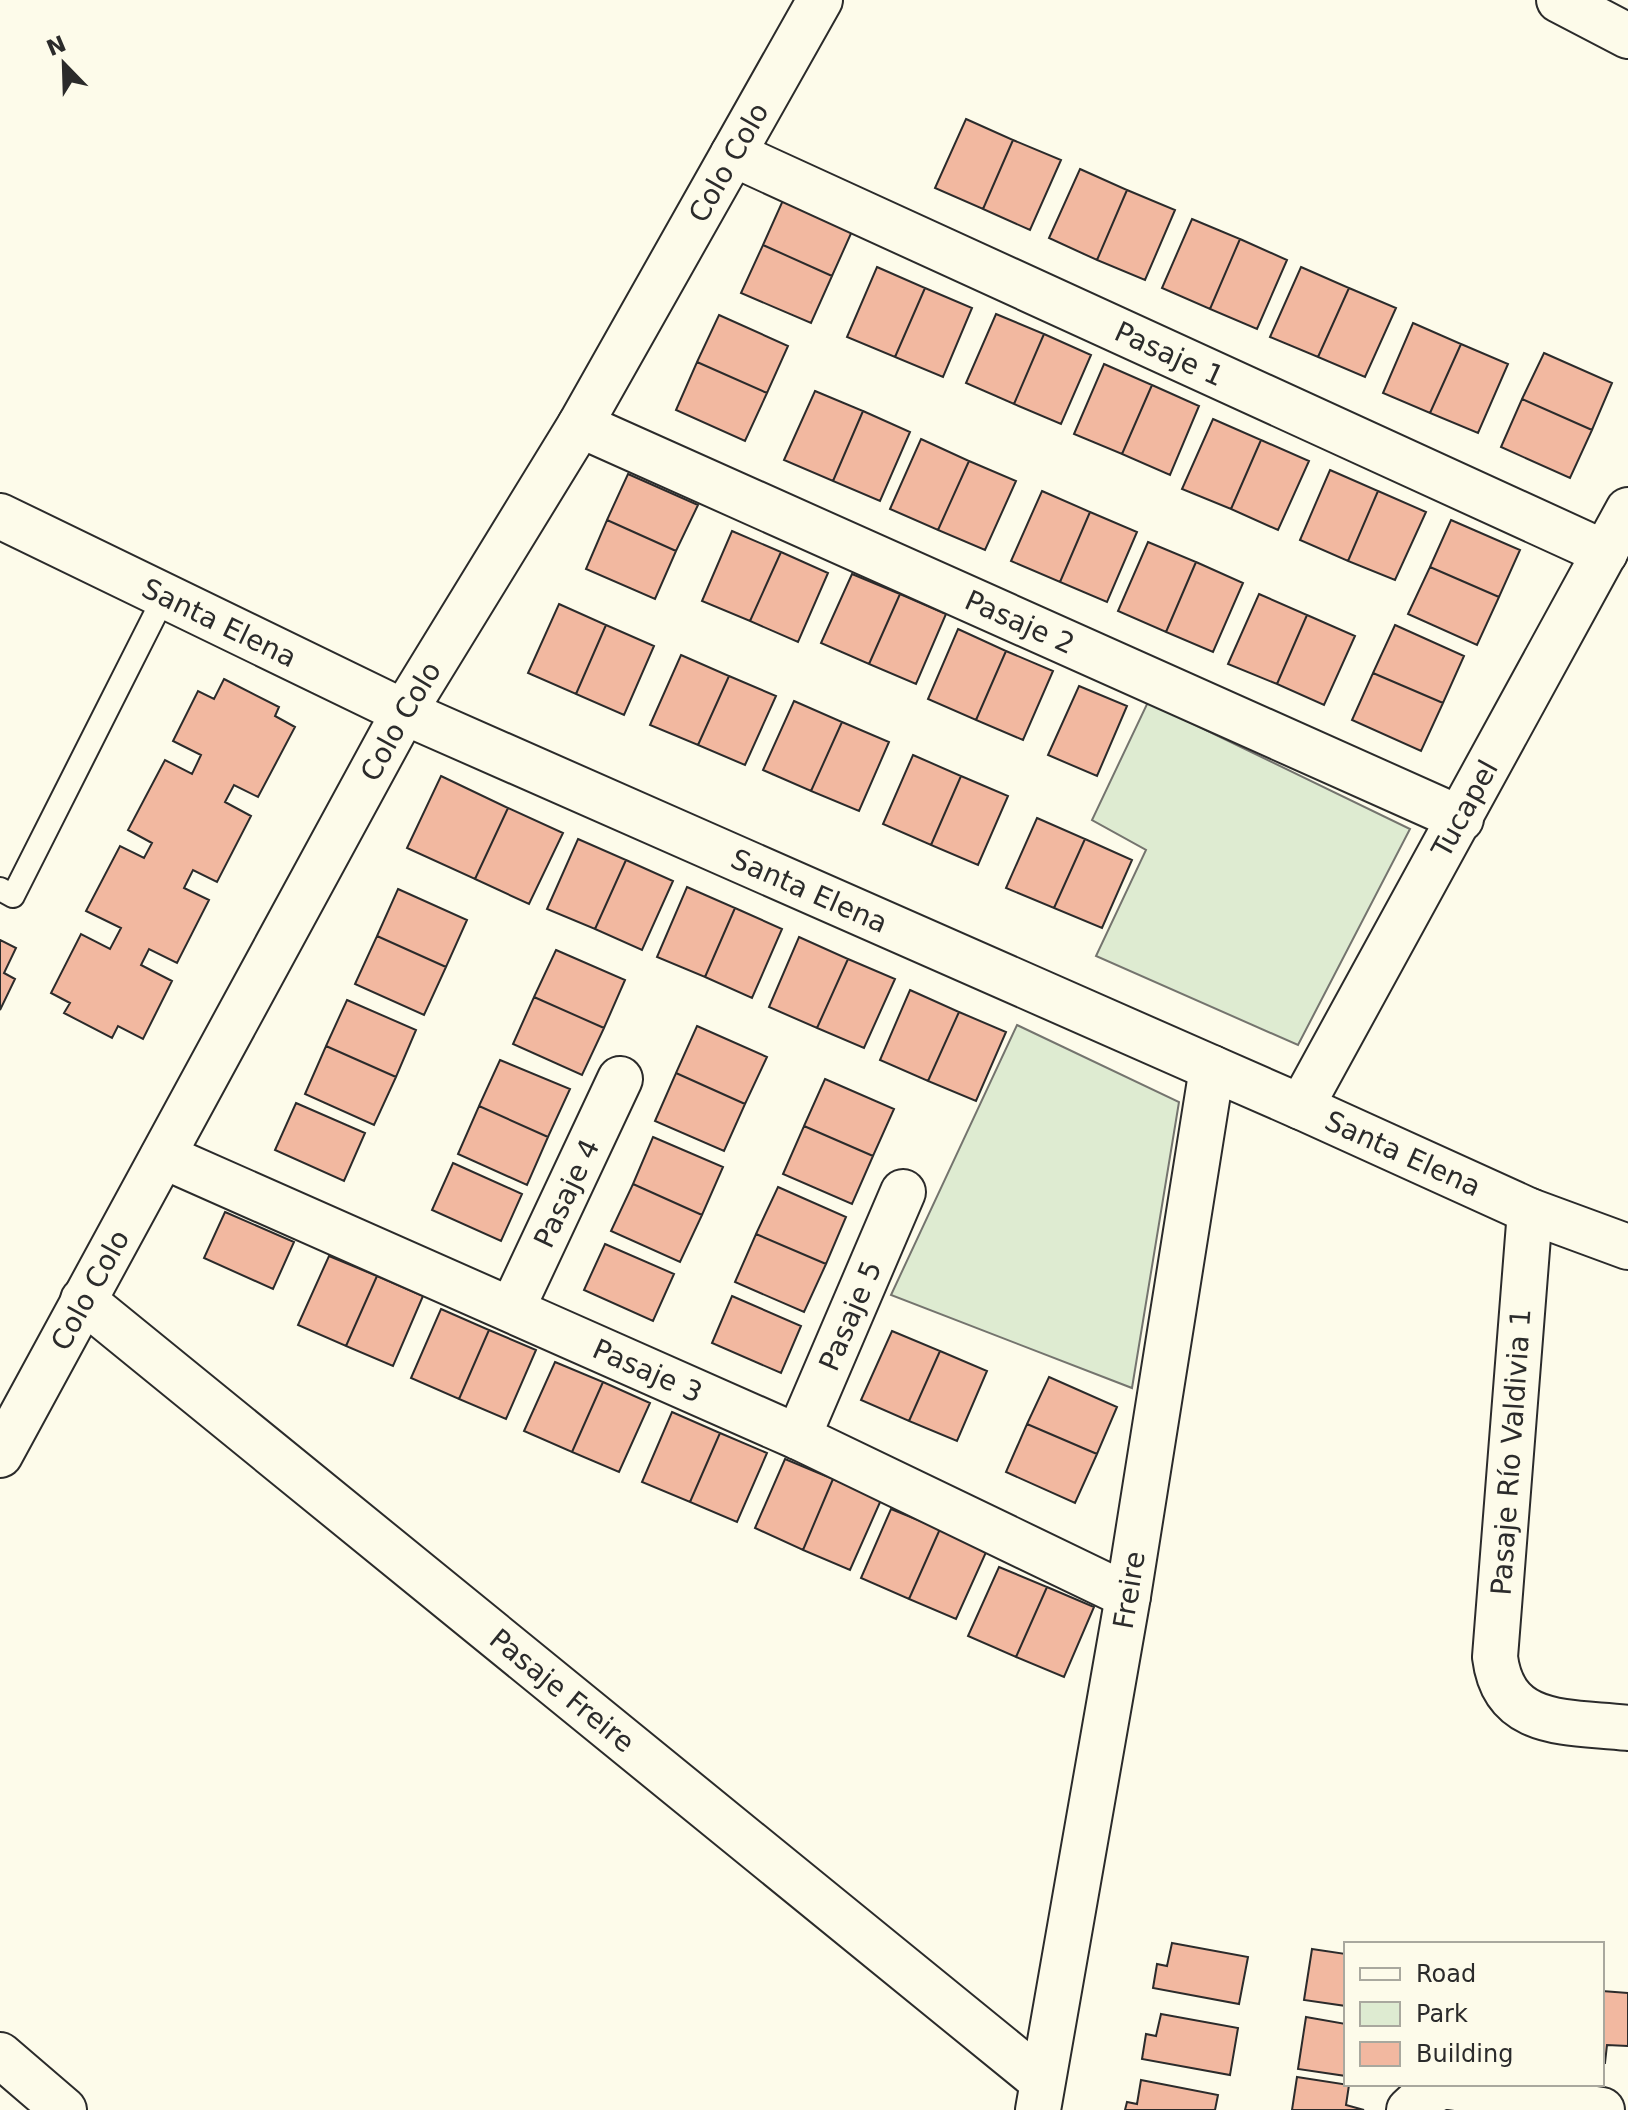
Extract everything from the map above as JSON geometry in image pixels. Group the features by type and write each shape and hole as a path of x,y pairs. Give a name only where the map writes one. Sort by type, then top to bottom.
{"street":[{"name":"Colo Colo","path":"0,1455 404,712 580,425 820,0"},
{"path":"1559,0 1628,36"},
{"name":"Pasaje 1","path":"733,154 1605,553"},
{"name":"Pasaje 2","path":"580,425 1461,819"},
{"name":"Tucapel","path":"1301,1107 1628,510"},
{"name":"Santa Elena","path":"0,516 404,712 1530,1211 1628,1247"},
{"name":"Freire","path":"1040,2095 1128,1596 1212,1068"},
{"name":"Pasaje 4","path":"512,1309 620,1079"},
{"name":"Pasaje 3","path":"163,1156 798,1437 1128,1596"},
{"name":"Pasaje 5","path":"798,1437 903,1192"},
{"name":"Pasaje Río Valdivia 1","path":"1530,1211 1495,1657 1504,1692 1520,1710 1544,1718 1628,1728"},
{"name":"Pasaje Freire","path":"83,1300 1040,2095"},
{"path":"0,2055 64,2110"},
{"path":"1417,2102 1443,2086 1462,2086 1602,2110"}],"lane":[{"path":"0,889 13,896 165,595"}],"green space":[{"path":"1148,702 1410,829 1298,1045 1096,956 1146,850 1092,820"},
{"path":"1017,1025 1179,1102 1132,1388 891,1295"}],"building":[{"path":"966,119 1013,140 983,209 935,188"},
{"path":"1013,140 1061,160 1030,230 983,209"},
{"path":"1080,169 1127,190 1097,260 1049,238"},
{"path":"1127,190 1175,210 1145,280 1097,260"},
{"path":"784,198 853,229 832,276 763,245"},
{"path":"1192,219 1240,239 1210,309 1162,288"},
{"path":"1240,239 1287,260 1257,329 1210,309"},
{"path":"763,245 832,276 811,323 741,293"},
{"path":"877,267 925,288 895,357 847,337"},
{"path":"1301,267 1349,288 1318,357 1270,337"},
{"path":"925,288 972,308 943,377 895,357"},
{"path":"1349,288 1396,308 1365,377 1318,357"},
{"path":"996,314 1044,334 1014,404 966,383"},
{"path":"719,315 788,346 767,393 697,362"},
{"path":"1413,323 1461,344 1430,413 1383,393"},
{"path":"1044,334 1091,355 1061,424 1014,404"},
{"path":"1461,344 1508,364 1478,433 1430,413"},
{"path":"1544,353 1612,383 1592,430 1522,399"},
{"path":"697,362 767,393 745,441 676,410"},
{"path":"1104,364 1152,385 1122,454 1074,434"},
{"path":"1152,385 1199,406 1170,475 1122,454"},
{"path":"815,391 863,411 833,481 784,460"},
{"path":"1522,399 1592,430 1570,478 1501,447"},
{"path":"863,411 910,432 880,501 833,481"},
{"path":"1213,419 1261,440 1231,509 1182,489"},
{"path":"921,439 969,461 938,530 890,509"},
{"path":"1261,440 1309,461 1278,530 1231,509"},
{"path":"969,461 1016,481 985,550 938,530"},
{"path":"1330,470 1378,491 1348,561 1300,540"},
{"path":"628,474 698,505 676,551 607,520"},
{"path":"1042,491 1090,512 1060,582 1011,561"},
{"path":"1378,491 1426,512 1395,580 1348,561"},
{"path":"1090,512 1137,532 1107,602 1060,582"},
{"path":"607,520 676,551 655,599 586,569"},
{"path":"1451,520 1520,550 1499,597 1430,567"},
{"path":"732,531 781,552 750,621 702,601"},
{"path":"1148,542 1196,562 1166,632 1118,611"},
{"path":"781,552 828,573 798,642 750,621"},
{"path":"1196,562 1243,583 1213,652 1166,632"},
{"path":"1430,567 1499,597 1477,645 1408,614"},
{"path":"852,574 900,594 869,664 821,643"},
{"path":"900,594 946,614 916,684 869,664"},
{"path":"1259,594 1307,615 1277,684 1228,664"},
{"path":"559,604 606,625 576,694 528,673"},
{"path":"1307,615 1355,636 1324,705 1277,684"},
{"path":"606,625 654,646 624,715 576,694"},
{"path":"1395,625 1464,656 1443,703 1373,673"},
{"path":"958,629 1006,651 976,720 928,699"},
{"path":"1006,651 1053,671 1023,740 976,720"},
{"path":"681,655 729,676 698,745 650,725"},
{"path":"1373,673 1443,703 1421,751 1352,720"},
{"path":"729,676 776,696 745,765 698,745"},
{"path":"224,679 279,707 275,716 295,727 258,797 234,785 225,802 251,816 217,882 193,870 184,888 209,900 177,963 149,949 141,965 172,981 143,1039 118,1026 112,1038 64,1013 70,1003 51,993 81,934 110,949 121,928 86,911 120,846 144,858 152,843 128,830 165,760 192,774 201,755 173,741 198,691 214,699"},
{"path":"1079,686 1127,706 1097,776 1048,755"},
{"path":"794,701 842,722 811,791 763,770"},
{"path":"842,722 889,742 859,811 811,791"},
{"path":"913,755 961,776 931,845 883,824"},
{"path":"441,776 508,808 475,879 407,848"},
{"path":"961,776 1008,796 978,865 931,845"},
{"path":"508,808 563,833 529,904 475,879"},
{"path":"1037,818 1085,839 1054,908 1006,888"},
{"path":"578,839 626,860 595,929 547,909"},
{"path":"1085,839 1132,860 1102,928 1054,908"},
{"path":"626,860 673,881 642,950 595,929"},
{"path":"687,887 735,908 705,977 657,957"},
{"path":"398,889 467,920 446,967 377,936"},
{"path":"735,908 782,929 752,998 705,977"},
{"path":"377,936 446,967 424,1015 355,984"},
{"path":"799,937 848,959 817,1028 769,1007"},
{"path":"0,940 16,948 4,973 15,979 0,1010"},
{"path":"556,950 625,980 604,1028 534,997"},
{"path":"848,959 895,979 864,1048 817,1028"},
{"path":"910,990 959,1012 928,1081 880,1060"},
{"path":"534,997 604,1028 582,1075 513,1044"},
{"path":"347,1000 416,1030 396,1077 326,1046"},
{"path":"959,1012 1006,1032 976,1101 928,1081"},
{"path":"697,1026 767,1057 745,1104 676,1073"},
{"path":"326,1046 396,1077 374,1125 305,1094"},
{"path":"500,1060 570,1089 548,1137 479,1106"},
{"path":"676,1073 745,1104 724,1151 655,1121"},
{"path":"825,1079 894,1109 873,1156 804,1126"},
{"path":"296,1103 365,1133 344,1181 275,1150"},
{"path":"479,1106 548,1137 527,1185 458,1154"},
{"path":"804,1126 873,1156 852,1204 783,1174"},
{"path":"653,1137 723,1167 702,1215 633,1184"},
{"path":"453,1163 522,1194 501,1241 432,1210"},
{"path":"633,1184 702,1215 680,1262 611,1231"},
{"path":"778,1187 846,1217 826,1264 756,1234"},
{"path":"225,1212 294,1242 273,1289 204,1258"},
{"path":"756,1234 826,1264 804,1312 735,1282"},
{"path":"605,1244 674,1274 653,1321 584,1290"},
{"path":"329,1256 377,1276 346,1346 298,1325"},
{"path":"377,1276 423,1296 393,1366 346,1346"},
{"path":"732,1296 801,1326 781,1373 712,1343"},
{"path":"441,1309 489,1330 459,1399 411,1378"},
{"path":"489,1330 536,1350 506,1419 459,1399"},
{"path":"892,1331 940,1351 909,1421 861,1400"},
{"path":"940,1351 987,1371 957,1441 909,1421"},
{"path":"555,1362 603,1382 572,1452 524,1431"},
{"path":"1049,1377 1117,1407 1097,1454 1027,1424"},
{"path":"603,1382 650,1403 619,1472 572,1452"},
{"path":"672,1412 720,1433 690,1502 642,1482"},
{"path":"1027,1424 1097,1454 1075,1503 1006,1472"},
{"path":"720,1433 767,1453 737,1522 690,1502"},
{"path":"785,1459 833,1479 803,1550 755,1528"},
{"path":"833,1479 881,1500 850,1570 803,1550"},
{"path":"891,1509 940,1529 909,1599 861,1578"},
{"path":"940,1529 987,1550 956,1619 909,1599"},
{"path":"999,1567 1047,1587 1016,1657 968,1636"},
{"path":"1047,1587 1094,1607 1064,1677 1016,1657"},
{"path":"1172,1943 1248,1957 1239,2004 1153,1988 1157,1964 1167,1966"},
{"path":"1312,1949 1344,1954 1344,2006 1304,2000"},
{"path":"1604,1991 1628,1993 1628,2046 1607,2045 1605,2063"},
{"path":"1161,2014 1238,2028 1230,2075 1142,2059 1146,2034 1156,2036"},
{"path":"1306,2017 1344,2024 1344,2076 1298,2069"},
{"path":"1297,2077 1349,2086 1346,2105 1364,2110 1292,2110"},
{"path":"1141,2080 1218,2095 1215,2110 1125,2110 1127,2102 1137,2104"}]}
